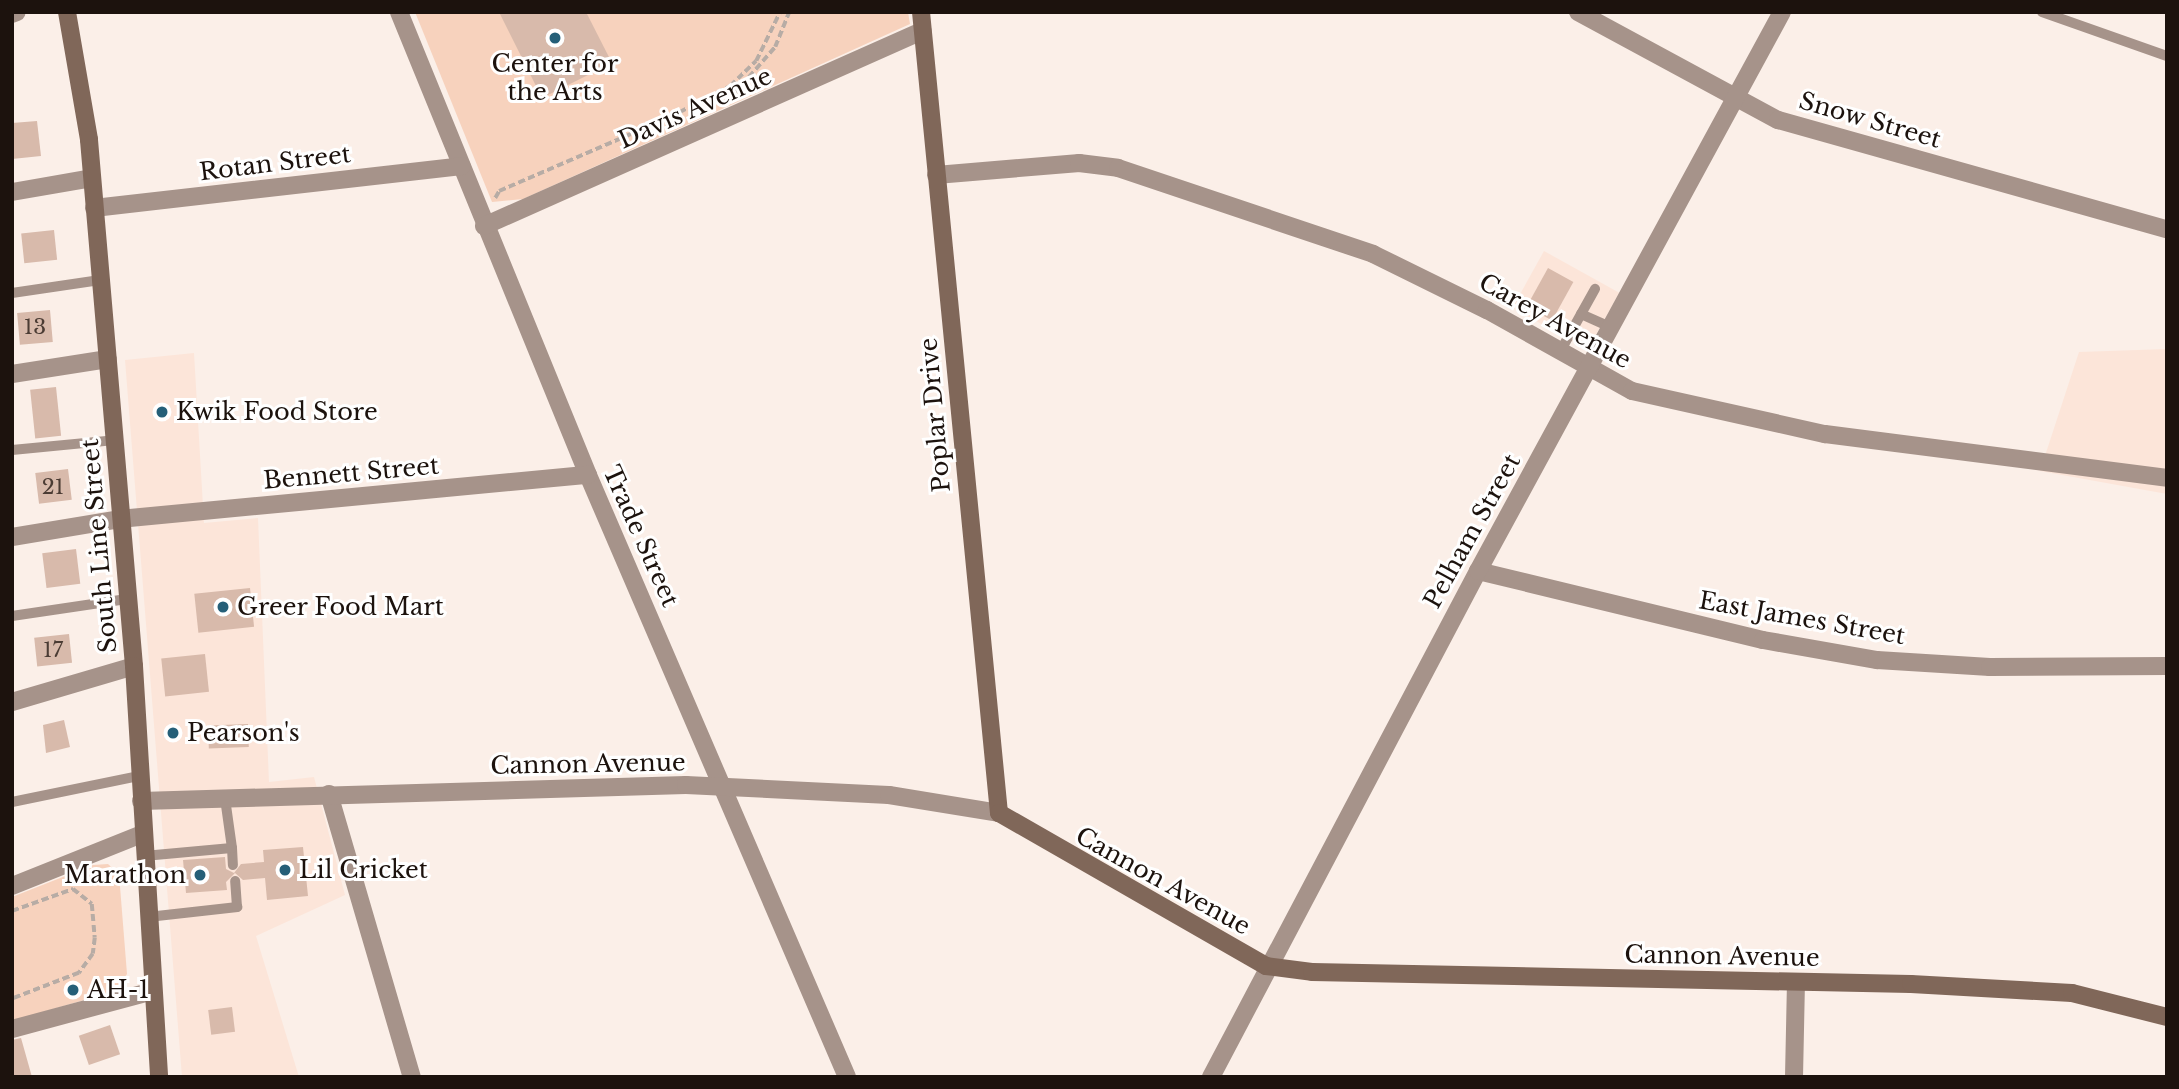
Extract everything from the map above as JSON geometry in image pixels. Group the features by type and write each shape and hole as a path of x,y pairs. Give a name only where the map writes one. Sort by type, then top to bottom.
{"street":[{"path":"12,14 17,12"},
{"name":"South Line Street","path":"67,12 92,178 115,440 118,519 134,666 142,834 159,1077"},
{"name":"Trade Street","path":"399,12 484,226 588,475 725,787 847,1077"},
{"name":"Poplar Drive","path":"921,12 999,813"},
{"name":"Snow Street","path":"1578,12 1778,120 2167,229"},
{"name":"Pelham Street","path":"1211,1077 1266,966 1782,12"},
{"name":"Davis Avenue","path":"484,226 923,32"},
{"name":"Carey Avenue","path":"936,175 1079,163 1118,168 1373,254 1562,350 1632,391 1825,435 2167,478"},
{"name":"Rotan Street","path":"94,208 462,166"},
{"path":"12,192 92,178"},
{"path":"12,374 107,359"},
{"name":"Bennett Street","path":"12,537 118,519 588,475"},
{"name":"East James Street","path":"1478,571 1763,640 1877,660 1990,667 2167,666"},
{"path":"12,702 134,666"},
{"name":"Cannon Avenue","path":"141,802 329,794 725,787 889,795 999,813 1266,966 1312,972 1796,983 2072,993 2115,1000 2167,1017"},
{"path":"329,794 412,1077"},
{"path":"12,886 142,834"},
{"path":"1794,1077 1796,983"},
{"path":"12,1029 153,991"}],"lane":[{"path":"2042,12 2167,56"},
{"path":"12,293 100,280"},
{"path":"1562,350 1595,289"},
{"path":"1581,314 1612,328"},
{"path":"12,450 115,440"},
{"path":"12,616 127,599"},
{"path":"12,802 139,776"},
{"path":"225,798 233,865"},
{"path":"144,856 232,848"},
{"path":"148,917 237,907 235,881"}],"path":[{"path":"504,198 495,198 499,191 687,109 730,86 756,61 776,26 780,12"},
{"path":"727,99 760,70 785,27 789,12"},
{"path":"776,26 785,27"},
{"path":"730,86 736,93"},
{"path":"687,109 691,117"},
{"path":"656,123 660,130"},
{"path":"601,146 605,154"},
{"path":"550,169 553,177"},
{"path":"12,911 74,889 92,904 95,938 93,954 79,973 12,999"}],"shaded area":[{"path":"415,12 908,12 910,24 523,199 492,202"},
{"path":"1544,251 1619,293 1588,350 1512,308"},
{"path":"2167,349 2167,494 2040,471 2079,352"},
{"path":"194,353 204,523 258,518 269,782 314,777 345,895 256,936 299,1077 182,1077 125,360"},
{"path":"108,864 119,874 127,974 115,991 12,1021 12,897 93,865"}],"building":[{"name":"Center for the Arts","path":"499,12 586,12 612,63 542,98"},
{"path":"37,121 41,156 12,159 12,123"},
{"path":"54,230 57,260 24,263 21,233"},
{"path":"1548,268 1573,282 1552,321 1527,306"},
{"path":"50,310 53,342 20,345 17,313"},
{"path":"56,387 61,436 35,438 30,390"},
{"path":"68,469 72,500 39,504 35,473"},
{"path":"76,549 80,584 47,588 42,553"},
{"path":"250,588 254,627 198,633 194,594"},
{"path":"69,634 72,663 37,666 34,638"},
{"path":"205,654 209,692 165,696 161,659"},
{"path":"64,720 70,747 46,753 43,725"},
{"path":"248,724 249,747 209,748 208,725"},
{"path":"303,847 308,896 267,900 265,878 243,880 235,873 226,882 227,890 186,893 183,860 225,857 226,869 234,873 241,864 264,862 263,850"},
{"path":"232,1007 235,1032 211,1035 208,1010"},
{"path":"110,1025 120,1054 89,1065 79,1036"},
{"path":"21,1038 32,1077 12,1077 12,1040"}],"place":[{"name":"Center for the Arts","path":"555,38"},
{"name":"Kwik Food Store","path":"162,412"},
{"name":"Greer Food Mart","path":"223,607"},
{"name":"Pearson's","path":"173,733"},
{"name":"Lil Cricket","path":"285,870"},
{"name":"Marathon","path":"200,875"},
{"name":"AH-1","path":"73,990"}]}
